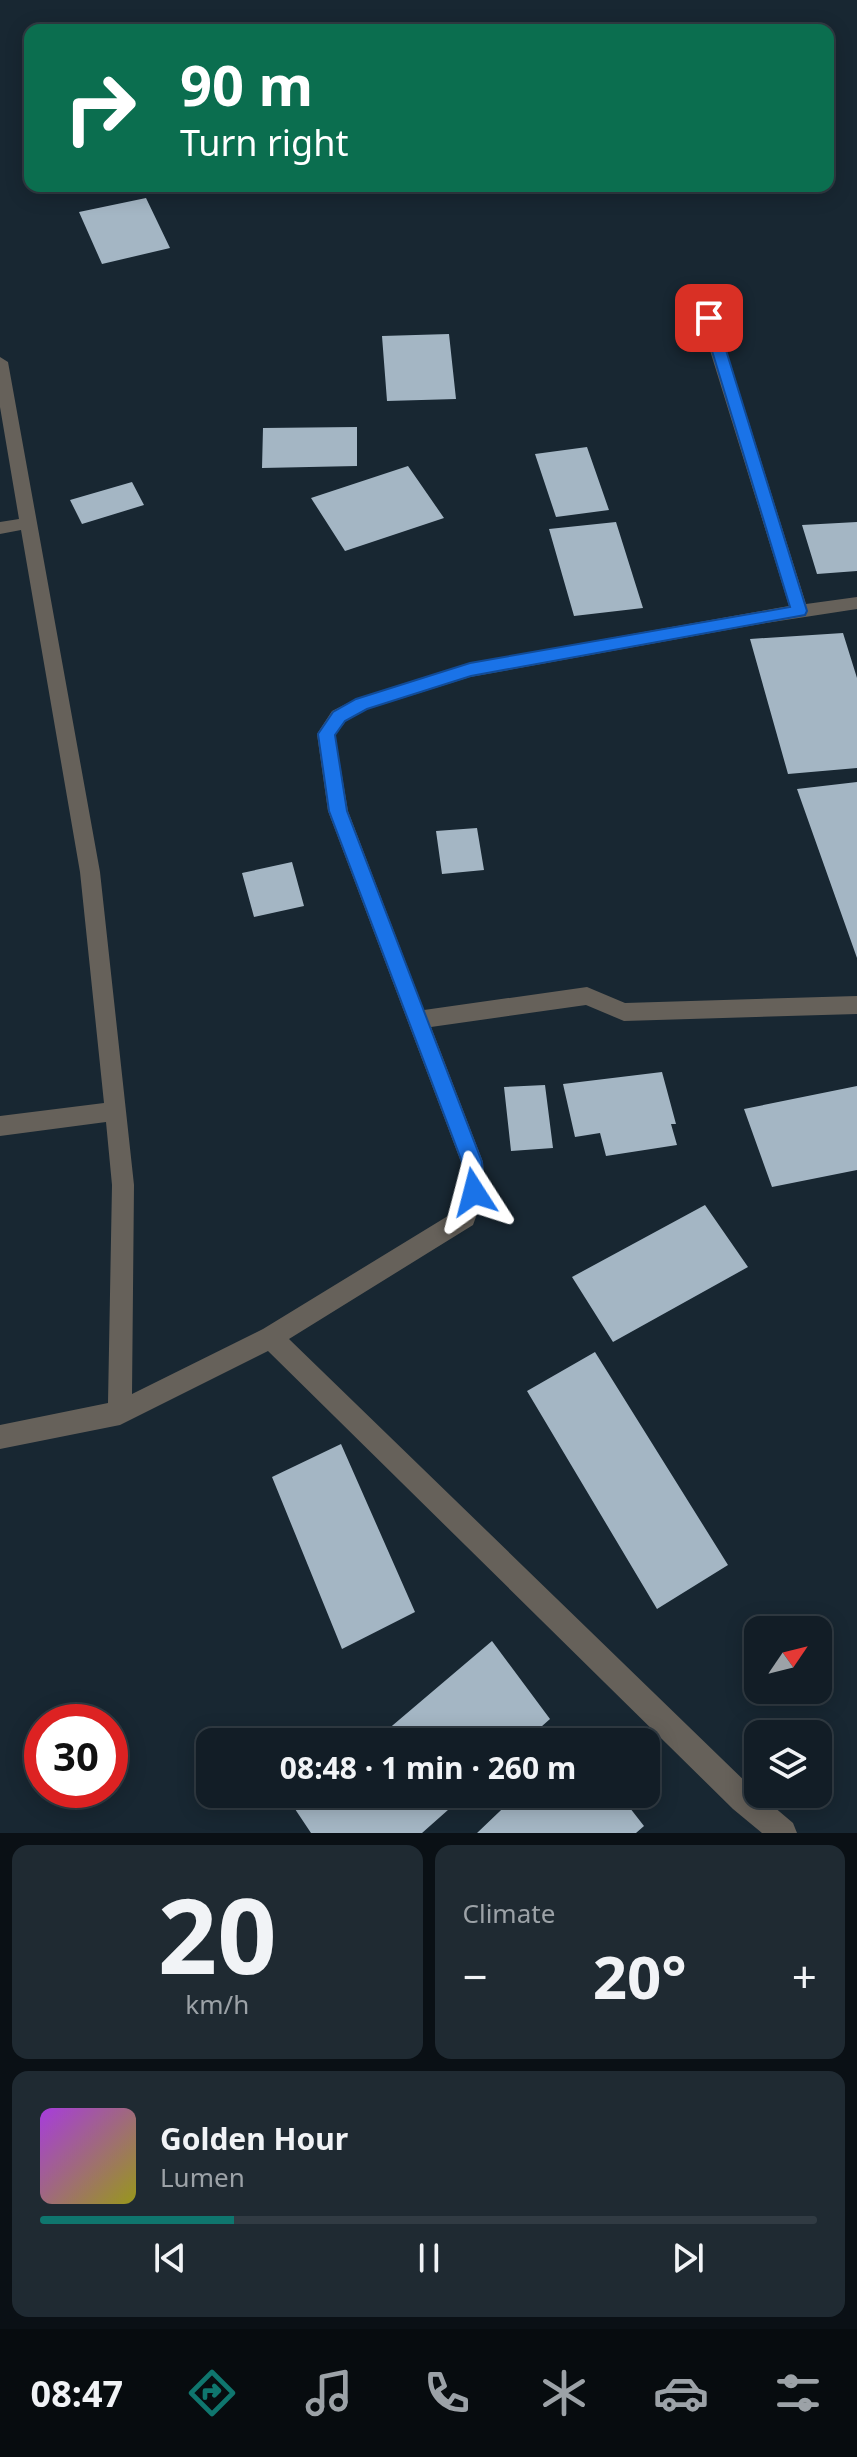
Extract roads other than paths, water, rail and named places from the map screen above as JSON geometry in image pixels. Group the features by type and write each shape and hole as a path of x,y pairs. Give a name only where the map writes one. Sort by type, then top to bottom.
{"street":[{"path":"699,289 799,611"},
{"path":"0,362 90,872 123,1185 120,1413"},
{"path":"0,528 29,523"},
{"path":"0,1437 120,1413 271,1337 465,1218 474,1192 472,1162 338,811 326,734 339,716 374,699 470,670 857,603"},
{"path":"418,1020 587,996 624,1012 857,1005"},
{"path":"0,1126 115,1111"},
{"path":"271,1337 743,1799 783,1833"}]}
